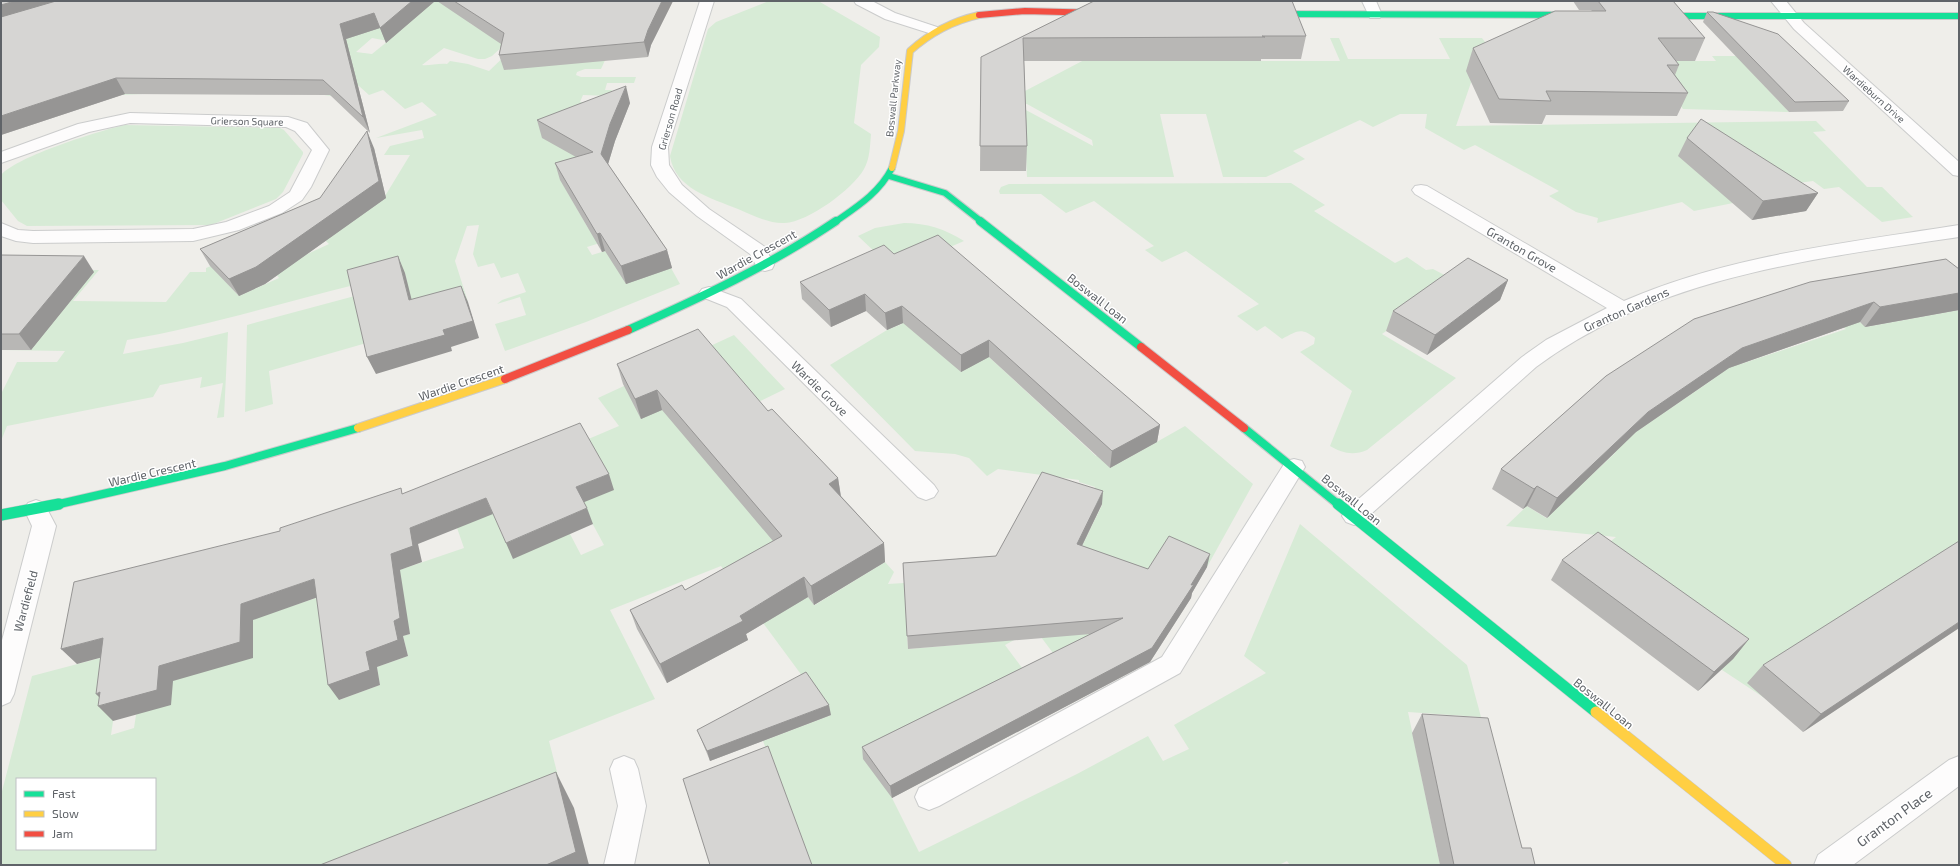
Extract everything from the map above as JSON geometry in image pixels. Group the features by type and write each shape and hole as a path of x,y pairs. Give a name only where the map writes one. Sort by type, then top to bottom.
{"street":[{"name":"Grierson Road","path":"707,1 660,147 660,165 667,179 683,197 758,251 765,265"},
{"path":"862,1 890,16 932,30"},
{"path":"1368,1 1375,15"},
{"name":"Wardieburn Drive","path":"1778,1 1791,17 1959,171"},
{"name":"Boswall Parkway","path":"889,176 896,158 906,71 910,51 916,42 932,30 954,20 980,14 1010,12 1114,13"},
{"path":"1256,14 1590,15"},
{"path":"1644,16 1959,16"},
{"name":"Grierson Square","path":"1,158 84,128 130,118 288,122 301,127 321,150 296,195 278,208 215,232 193,235 33,237 6,233 1,228"},
{"name":"Wardie Crescent","path":"1,516 222,468 395,418 504,380 569,355 709,293 765,265 869,199 881,188 889,176"},
{"name":"Boswall Loan","path":"889,176 945,193 1294,467 1786,865"},
{"name":"Granton Grove","path":"1421,190 1623,309"},
{"name":"Granton Gardens","path":"1354,516 1522,367 1587,325 1688,283 1730,271 1772,262 1959,231"},
{"name":"Wardie Grove","path":"709,293 734,303 926,491"},
{"path":"929,797 1171,665 1294,467"},
{"name":"Wardiefield","path":"1,694 44,526 36,509"},
{"path":"619,865 632,806 624,769"},
{"name":"Granton Place","path":"1829,865 1959,769"}],"green space":[{"path":"230,1 453,1 471,24 478,28 530,21 492,56 485,59 478,59 444,48 422,65 447,64 450,61 468,64 489,71 558,5 608,54 601,69 585,69 577,72 576,75 581,77 636,77 634,83 607,83 605,90 612,90 610,96 583,95 580,102 607,102 611,151 581,175 561,181 588,228 600,243 587,247 592,255 605,251 671,268 680,284 586,322 505,351 495,324 526,315 520,297 497,304 502,300 526,292 518,273 501,278 494,263 478,267 473,254 479,225 467,226 455,261 468,302 440,310 443,321 269,371 273,404 245,412 247,325 407,282 405,273 197,326 127,340 123,354 183,343 228,332 224,417 217,418 223,383 200,388 202,377 160,385 153,397 7,426 1,441 1,394 17,362 57,362 65,351 1,350 1,301 80,270 99,270 73,301 166,302 190,272 206,272 206,268 211,266 239,296 279,278 273,270 329,244 313,229 346,221 351,223 385,196 410,155 384,155 390,146 424,138 422,130 376,138 437,115 422,102 405,109 383,90 369,95 359,86 331,96 324,95 336,85 121,95","holes":["372,38 388,41 372,54 356,52"]},
{"path":"769,1 820,2 880,37 879,47 861,65 854,123 871,134 869,156 864,169 850,186 829,203 806,217 785,223 761,219 696,191 679,177 673,167 670,156 708,29 716,22"},
{"path":"1330,38 1339,38 1348,59 1450,59 1439,38 1482,38 1485,42 1456,126 1816,121 1826,131 1813,132 1867,187 1882,187 1913,217 1882,222 1839,187 1824,189 1813,181 1769,187 1733,203 1694,211 1682,202 1597,223 1598,218 1576,212 1549,196 1559,191 1475,145 1464,150 1425,128 1427,114 1400,114 1373,127 1360,120 1293,151 1305,159 1266,177 1223,177 1206,114 1160,114 1174,177 1027,177 1024,109 1093,146 1092,140 1027,104 1004,102 1086,59 1096,61 1340,61"},
{"path":"1712,56 1746,56 1741,61 1789,112 1683,109 1648,61 1716,61"},
{"path":"125,125 280,128 284,130 303,152 303,154 283,192 276,199 211,225 27,226 18,221 1,200 1,175 10,168 41,152 59,145"},
{"path":"1291,183 1325,205 1314,211 1395,263 1407,257 1426,270 1433,269 1456,281 1382,334 1456,378 1367,450 1362,452 1348,453 1330,446 1352,391 1300,352 1314,344 1315,338 1306,332 1299,331 1282,339 1265,326 1257,331 1237,316 1259,304 1186,251 1162,262 1145,250 1154,246 1094,201 1066,213 1041,194 1000,194 999,191 1001,187 1009,184"},
{"path":"904,223 920,224 936,228 950,233 964,241 895,271 858,236 875,228"},
{"path":"885,306 989,357 1096,456 1109,449 1123,461 1185,426 1253,484 1207,567 1059,661 1035,629 1005,645 1028,676 892,798 919,852 1077,774 1148,736 1163,761 1189,749 1174,725 1266,673 1244,656 1300,524 1467,665 1481,717 1408,712 1440,865 1290,865 1287,861 1279,865 810,865 763,741 831,715 721,566 610,610 655,699 549,741 567,811 432,865 1,865 1,795 32,676 123,652 111,735 134,728 136,715 174,671 253,619 343,589 339,700 380,685 377,667 408,656 403,636 410,634 379,577 464,548 446,496 493,514 503,537 559,513 581,555 604,545 584,508 580,509 586,440 619,426 598,398 734,335 785,389 687,437 824,508 796,603 808,597 815,605 885,562 894,572 888,584 904,583 908,649 980,643 1076,558 1102,505 1089,501 1095,487 1079,482 1079,480 998,469 987,476 969,458 955,454 915,451 830,365 887,330 902,324"},
{"path":"1959,310 1959,549 1791,683 1766,699 1713,664 1592,556 1616,537 1506,526 1527,506 1546,518 1615,453 1622,418 1640,429 1712,380 1727,353 1741,364 1846,329 1834,319 1853,316 1866,327"}],"building":[{"path":"1,1 15,1 1,5"},
{"path":"56,1 412,1 380,28 374,13 340,24 363,117 323,80 116,78 1,116 1,17"},
{"path":"454,1 662,1 644,42 499,55 504,33"},
{"path":"1094,1 1292,1 1306,36 1023,38 1027,146 980,146 981,57"},
{"path":"1598,1 1673,1 1705,38 1658,38 1679,65 1667,65 1688,93 1546,91 1551,101 1499,99 1473,48 1555,11 1606,11"},
{"path":"1707,12 1713,12 1778,34 1849,101 1795,102"},
{"path":"626,86 610,124 601,154 667,250 621,266 600,233 597,234 555,163 593,152 537,120"},
{"path":"1701,119 1818,193 1763,201 1687,138"},
{"path":"367,131 379,181 256,267 229,279 200,249 320,198"},
{"path":"938,235 1160,425 1112,451 989,340 961,355 902,306 885,313 865,294 829,310 800,282 884,245 894,254"},
{"path":"1,255 84,256 19,334 1,334"},
{"path":"398,256 409,300 461,286 473,321 443,330 445,335 367,357 347,270"},
{"path":"1468,258 1508,280 1435,335 1393,311"},
{"path":"1946,259 1959,269 1959,293 1880,307 1874,302 1742,348 1648,412 1557,498 1537,486 1534,489 1501,469 1606,376 1694,319 1810,282"},
{"path":"698,329 768,411 772,409 838,478 829,484 884,543 811,586 804,577 740,616 743,621 660,664 630,610 682,585 685,590 782,536 657,390 635,399 617,364"},
{"path":"580,423 609,474 576,487 587,508 506,543 486,498 410,528 413,546 391,554 400,618 394,621 398,640 366,652 370,670 328,685 314,579 241,604 240,642 159,666 157,690 98,706 100,692 96,694 103,638 61,649 74,582 280,531 280,528 401,488 402,494"},
{"path":"1042,472 1103,491 1077,544 1148,569 1169,536 1210,554 1191,585 1194,584 1152,648 890,786 862,747 1123,618 907,636 903,563 996,556"},
{"path":"1598,532 1749,639 1714,672 1562,560"},
{"path":"1959,541 1959,622 1821,714 1763,665"},
{"path":"806,672 829,705 707,751 697,730"},
{"path":"1422,714 1488,718 1522,848 1531,848 1535,865 1454,865"},
{"path":"768,746 812,865 710,865 683,779"},
{"path":"556,772 576,852 546,865 320,865"}],"traffic: fast":[{"path":"1269,14 1577,15"},
{"path":"1657,16 1959,16"},
{"path":"628,330 733,281 809,238 867,200 881,186 892,168"},
{"path":"889,176 945,193 1141,347"},
{"path":"1,515 136,488 225,466 358,428"},
{"path":"1244,428 1596,712"}],"traffic: slow":[{"path":"892,168 901,131 910,51 933,32 942,27 959,20 979,15"},
{"path":"358,428 505,379"},
{"path":"1596,712 1786,865"}],"traffic: jam":[{"path":"979,15 1025,11 1101,13"},
{"path":"505,379 628,330"},
{"path":"1141,347 1244,428"}]}
